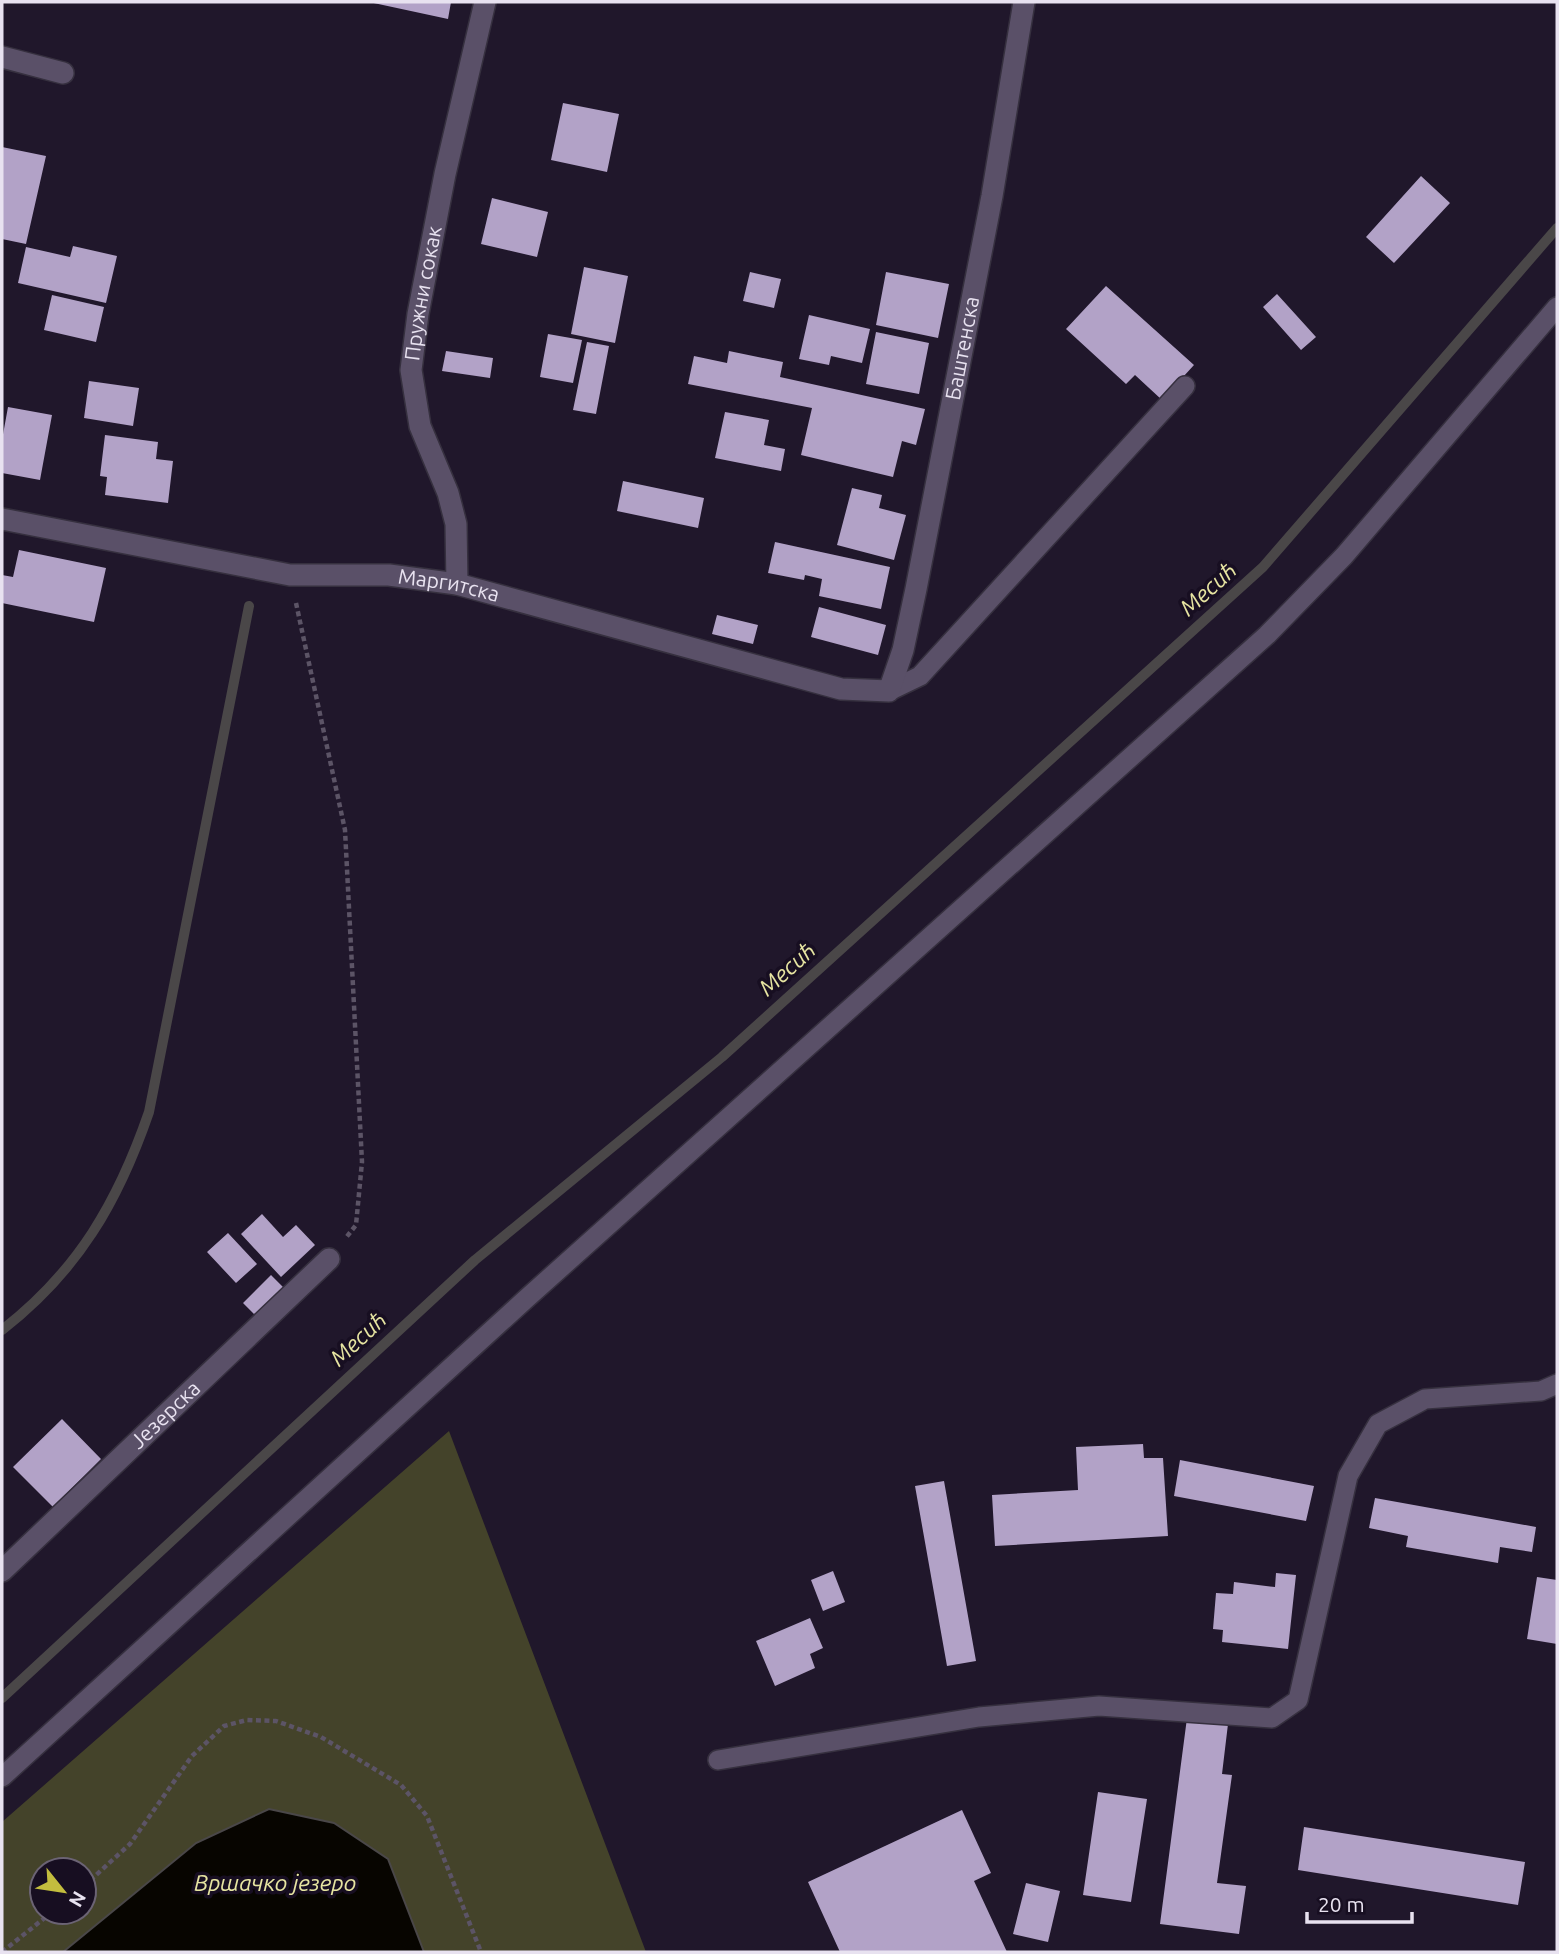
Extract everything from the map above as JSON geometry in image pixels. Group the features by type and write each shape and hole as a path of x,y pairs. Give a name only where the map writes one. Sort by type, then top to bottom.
{"street":[{"name":"Пружни сокак","path":"457,583 456,524 448,493 419,426 411,370 418,314 445,174 485,2"},
{"name":"Баштенска","path":"889,691 903,650 919,576 992,196 1024,2"},
{"path":"2,57 62,73"},
{"name":"Маргитска","path":"2,519 290,575 389,575 457,583 841,689 889,691"},
{"name":"Језерска","path":"2,1571 329,1259"}],"lane":[{"path":"2,1777 527,1298 1268,635 1344,556 1557,307"},
{"path":"889,691 920,676 1185,386"},
{"path":"718,1760 979,1717 1099,1706 1272,1718 1298,1700 1348,1476 1378,1424 1425,1399 1541,1391 1557,1384"}],"path":[{"path":"290,575 345,830 362,1162 356,1226 329,1259"},
{"path":"98,1873 130,1844 192,1756 224,1726 247,1720 276,1721 321,1737 401,1785 428,1816 481,1952"},
{"path":"2,1952 34,1926"}],"shaded area":[{"path":"449,1431 646,1952 2,1952 2,1822"}],"water":[{"name":"Вршачко језеро","path":"269,1809 334,1823 388,1859 424,1952 63,1952 196,1843"}],"building":[{"path":"369,2 451,2 448,19"},
{"path":"563,103 619,114 607,172 551,160"},
{"path":"2,147 46,156 26,244 2,239"},
{"path":"1421,176 1450,203 1394,263 1366,237"},
{"path":"492,198 548,212 537,257 481,244"},
{"path":"73,246 117,256 106,303 18,283 26,247 70,257"},
{"path":"584,267 628,276 615,343 571,334"},
{"path":"750,272 781,279 774,308 743,301"},
{"path":"886,272 949,284 938,338 876,325"},
{"path":"1106,286 1194,365 1162,400 1135,375 1126,384 1066,329"},
{"path":"1277,294 1316,337 1301,350 1263,307"},
{"path":"52,295 104,307 96,342 44,330"},
{"path":"809,315 870,329 862,363 831,356 829,365 799,359"},
{"path":"876,332 929,343 919,394 866,384"},
{"path":"548,334 582,340 573,383 540,377"},
{"path":"587,342 609,346 596,414 573,410"},
{"path":"446,351 493,358 490,378 442,371"},
{"path":"729,351 783,362 780,377 925,409 916,445 902,441 893,477 801,455 812,408 688,384 694,356 727,363"},
{"path":"89,381 139,388 133,426 84,418"},
{"path":"8,407 52,415 40,480 2,473 2,440"},
{"path":"725,412 769,420 764,445 785,449 781,471 715,458"},
{"path":"105,435 158,442 156,459 173,461 168,503 105,495 107,477 100,476"},
{"path":"623,481 704,498 698,528 617,511"},
{"path":"852,488 882,495 879,508 906,515 894,560 837,545"},
{"path":"775,542 890,567 881,609 819,596 822,579 805,575 804,580 768,573"},
{"path":"19,550 106,568 94,622 2,603 2,575 13,577"},
{"path":"819,607 886,625 878,655 811,637"},
{"path":"717,615 758,625 753,644 712,634"},
{"path":"262,1214 283,1237 296,1225 315,1245 281,1277 241,1234"},
{"path":"228,1233 257,1264 236,1283 207,1252"},
{"path":"271,1275 286,1290 258,1318 243,1303"},
{"path":"62,1419 101,1459 53,1507 13,1467"},
{"path":"1143,1444 1144,1458 1163,1458 1168,1536 995,1546 992,1495 1078,1490 1076,1447"},
{"path":"1180,1460 1314,1486 1306,1521 1174,1496"},
{"path":"944,1481 976,1661 947,1666 915,1486"},
{"path":"1375,1498 1536,1527 1532,1552 1500,1547 1498,1563 1406,1547 1408,1536 1369,1528"},
{"path":"833,1571 845,1602 823,1611 811,1580"},
{"path":"1276,1573 1296,1575 1288,1649 1222,1642 1223,1630 1213,1629 1216,1593 1233,1594 1234,1582 1275,1587"},
{"path":"1537,1577 1557,1580 1557,1644 1527,1639"},
{"path":"810,1618 823,1648 810,1654 815,1668 775,1686 756,1641"},
{"path":"1187,1718 1228,1724 1222,1774 1232,1775 1217,1883 1246,1886 1239,1934 1160,1924"},
{"path":"1098,1792 1147,1799 1131,1902 1083,1895"},
{"path":"962,1810 991,1873 974,1881 1007,1952 840,1952 808,1882"},
{"path":"1304,1827 1525,1862 1518,1905 1298,1870"},
{"path":"1026,1883 1060,1891 1048,1942 1013,1934"}],"waterway":[{"name":"Месић","path":"2,1698 475,1260 722,1057 1263,567 1557,228"},
{"path":"2,1330 53,1284 92,1233 124,1176 149,1112 249,606"}]}
